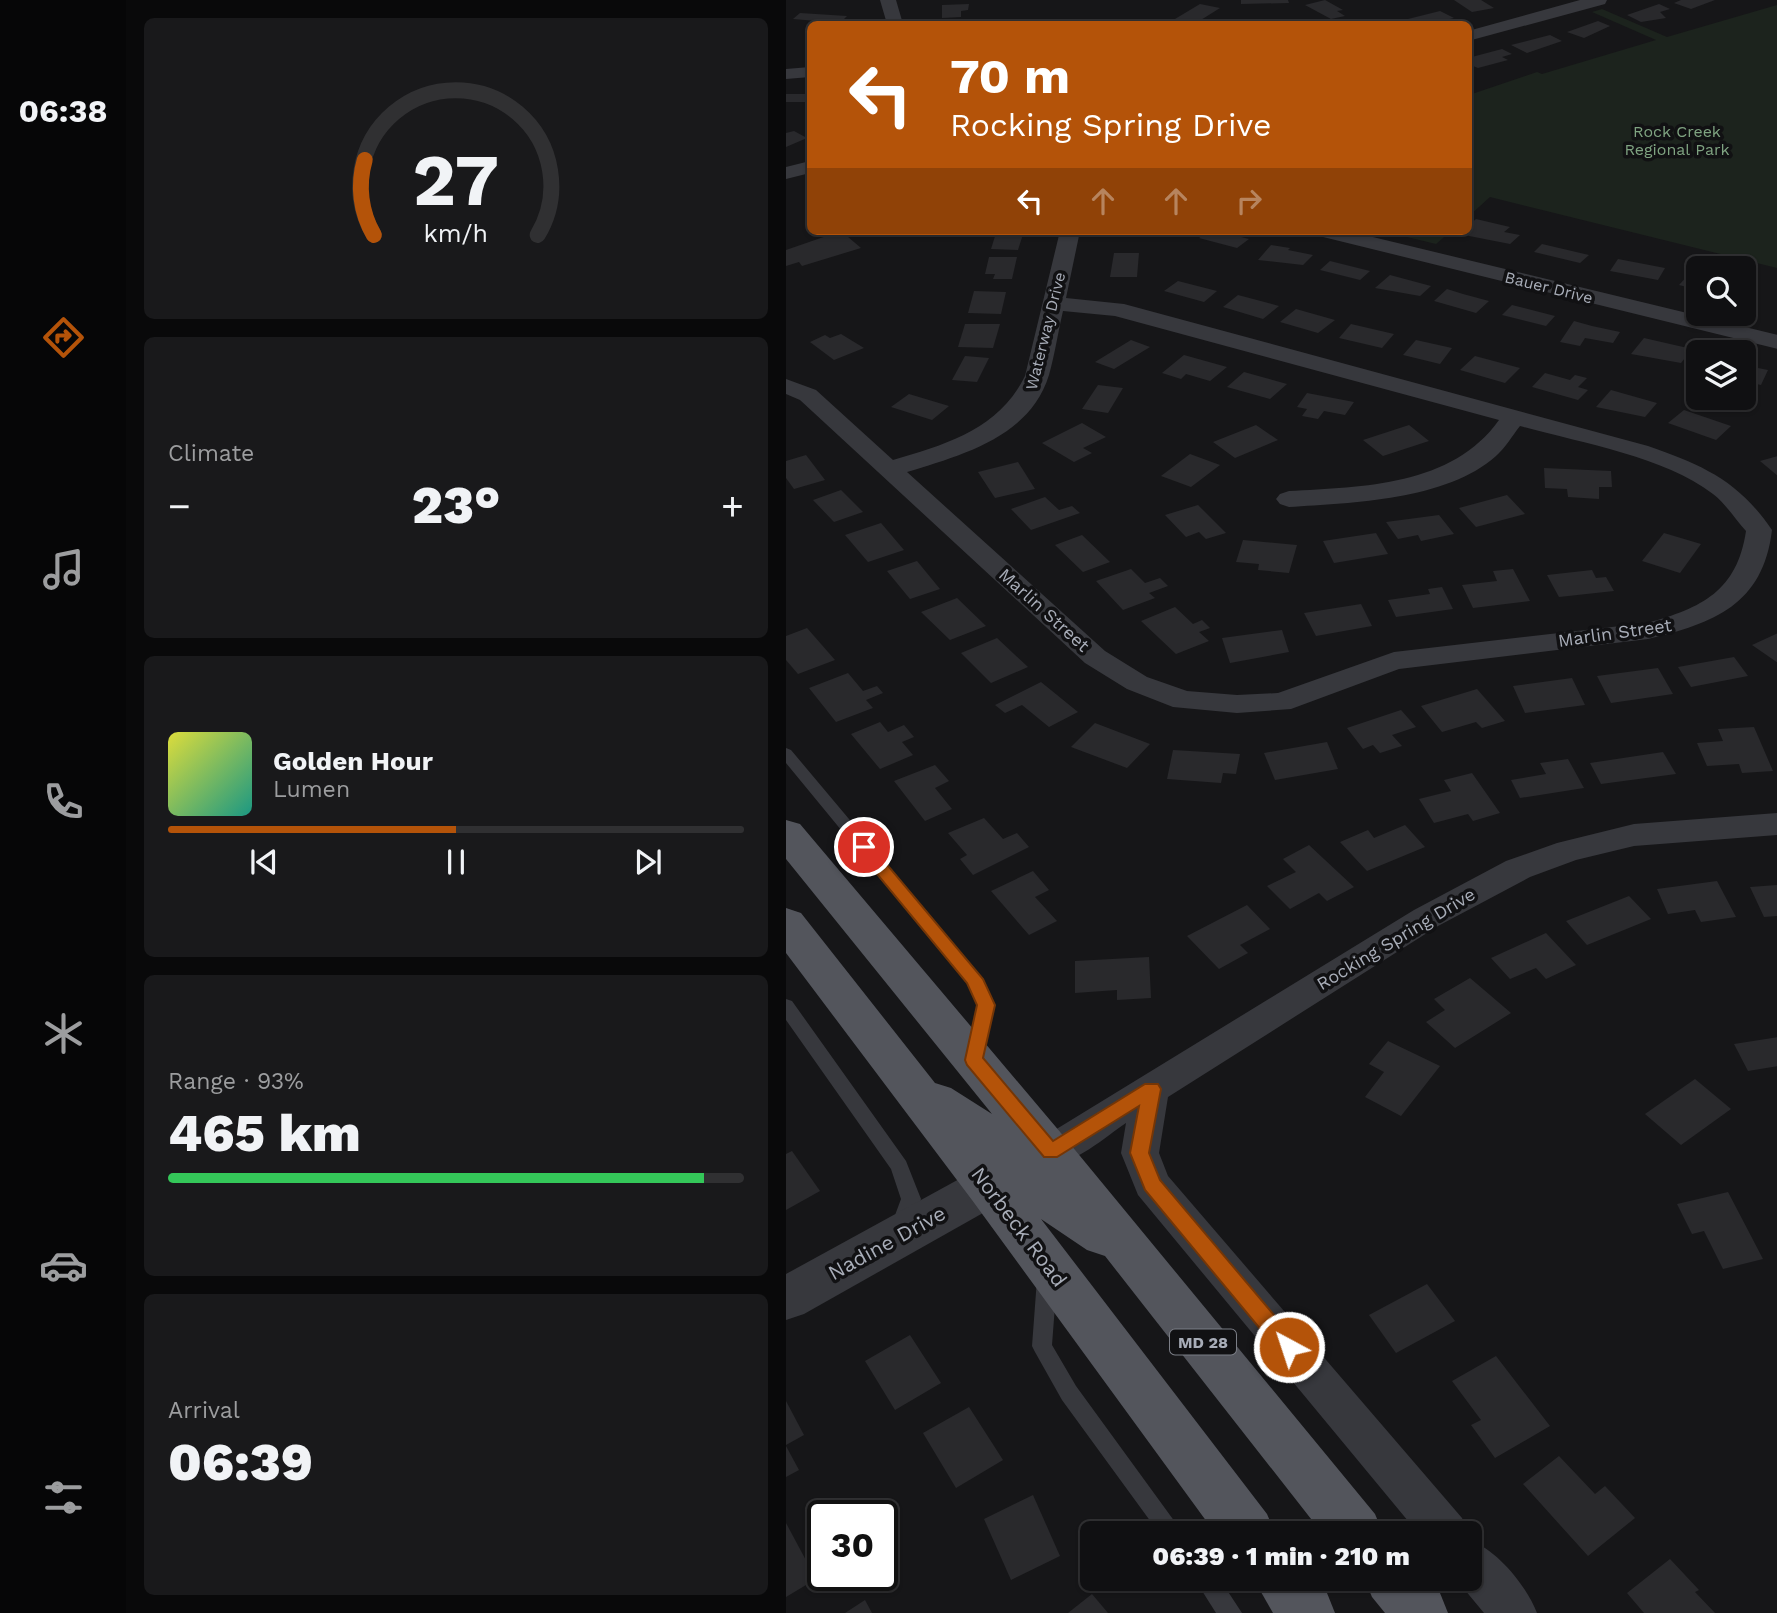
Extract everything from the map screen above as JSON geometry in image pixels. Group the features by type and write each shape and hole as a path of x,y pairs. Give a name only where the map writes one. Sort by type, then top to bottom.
{"main road":[{"name":"MD 28","path":"786,832 1050,1152 1346,1521"},
{"name":"Norbeck Road","path":"786,923 989,1186 1238,1521"},
{"path":"912,1087 987,1134 1001,1153 1050,1152"},
{"path":"989,1186 1039,1184 1055,1203 1132,1254"},
{"path":"1291,1591 1307,1613"},
{"path":"1402,1591 1420,1613"}],"street":[{"path":"888,0 894,21"},
{"path":"1535,0 1559,11"},
{"path":"1472,35 1599,0"},
{"path":"786,74 807,72"},
{"path":"786,173 807,168"},
{"name":"Waterway Drive","path":"888,469 954,449 986,435 1018,412 1030,394 1037,376 1069,235"},
{"name":"Bauer Drive","path":"1338,235 1777,342"},
{"name":"Marlin Street","path":"786,386 808,395 1095,657 1137,683 1183,701 1237,704 1281,702 1394,661 1648,631 1683,623 1712,610 1745,583 1768,530 1723,490 1694,471 1639,451 1116,309 1053,303"},
{"path":"1289,499 1379,491 1442,475 1482,455 1513,418"},
{"name":"Rocking Spring Drive","path":"1050,1152 1426,918 1518,869 1568,851 1634,835 1777,824"},
{"path":"1151,1089 1140,1153 1152,1184 1436,1521"},
{"name":"Nadine Drive","path":"786,1299 989,1186"},
{"path":"1482,1576 1514,1613"}],"lane":[{"path":"786,753 974,979 986,1005 974,1060"},
{"path":"786,1006 899,1166 911,1199 903,1214 900,1236"},
{"path":"1048,1266 1042,1346 1069,1393 1163,1521"},
{"path":"1214,1591 1230,1613"}],"green space":[{"name":"Rock Creek Regional Park","path":"1777,5 1777,268 1756,263 1756,256 1728,256 1490,197 1472,213 1472,94 1537,72 1542,74 1656,40 1592,12 1602,9 1667,37"},
{"path":"1399,235 1446,235 1436,244"}],"building":[{"path":"1241,0 1288,0 1289,3 1241,4"},
{"path":"1325,0 1343,10 1337,11 1345,16 1331,19 1305,5"},
{"path":"1454,0 1481,0 1494,8 1472,12"},
{"path":"1681,0 1715,0 1691,9 1674,3"},
{"path":"969,4 968,10 961,11 961,17 942,18 942,5"},
{"path":"1200,4 1220,8 1199,21 1175,19"},
{"path":"1659,4 1670,9 1660,12 1666,18 1641,22 1627,15"},
{"path":"1440,11 1454,18 1442,21 1400,21"},
{"path":"800,13 847,16 842,21 793,19"},
{"path":"1598,21 1610,26 1584,38 1567,32"},
{"path":"1550,35 1562,41 1527,53 1511,45"},
{"path":"1502,49 1512,54 1502,57 1508,60 1478,68 1472,66 1472,57"},
{"path":"786,94 807,94 807,102 786,102"},
{"path":"794,131 807,138 786,147 786,133"},
{"path":"1476,219 1510,227 1504,232 1520,235 1510,244 1464,235 1472,235 1472,222"},
{"path":"829,235 846,235 861,248 802,266 799,262 786,266 786,250"},
{"path":"995,235 1023,235 1018,250 991,249"},
{"path":"1203,235 1234,235 1249,239 1237,248 1199,238"},
{"path":"1542,244 1589,255 1580,263 1534,252"},
{"path":"1271,245 1313,255 1303,265 1258,260"},
{"path":"1114,253 1139,253 1137,277 1110,277"},
{"path":"989,257 1017,257 1012,279 993,279 995,274 985,274"},
{"path":"1618,259 1665,268 1658,280 1610,271"},
{"path":"1330,261 1370,271 1360,280 1320,270"},
{"path":"1390,275 1431,286 1420,296 1375,288"},
{"path":"1686,277 1686,287 1679,285"},
{"path":"1178,281 1217,291 1204,302 1164,291"},
{"path":"1447,289 1489,301 1476,313 1434,301"},
{"path":"974,291 1006,292 1001,314 968,313"},
{"path":"1238,295 1279,306 1263,319 1223,307"},
{"path":"1512,305 1555,316 1546,326 1502,315"},
{"path":"1296,309 1335,320 1318,333 1280,322"},
{"path":"1574,321 1620,332 1613,343 1585,338 1580,346 1560,342"},
{"path":"965,324 1000,324 993,348 958,347"},
{"path":"1351,324 1394,334 1382,348 1339,338"},
{"path":"841,334 864,348 834,360 810,342 825,335 830,338"},
{"path":"1644,338 1686,348 1686,357 1681,363 1631,354"},
{"path":"1131,340 1150,347 1114,369 1095,362"},
{"path":"1416,340 1452,348 1440,364 1403,355"},
{"path":"1184,355 1227,367 1210,381 1186,374 1181,379 1162,373"},
{"path":"965,356 989,358 977,382 952,380"},
{"path":"1475,356 1520,368 1505,383 1460,370"},
{"path":"1756,368 1768,370 1761,385 1756,384"},
{"path":"1244,372 1287,384 1270,399 1227,387"},
{"path":"1545,373 1570,380 1575,375 1587,378 1578,387 1588,390 1578,400 1532,387"},
{"path":"1098,385 1123,388 1108,413 1082,409"},
{"path":"1611,390 1657,403 1645,417 1596,407"},
{"path":"1307,393 1354,402 1345,415 1324,411 1318,419 1302,416 1307,409 1297,407"},
{"path":"909,394 949,406 932,420 891,407"},
{"path":"1684,410 1731,426 1716,440 1668,423"},
{"path":"1082,423 1106,437 1083,448 1092,453 1074,462 1042,443"},
{"path":"1256,425 1278,440 1235,458 1213,442"},
{"path":"1409,425 1429,441 1383,456 1363,440"},
{"path":"1190,454 1220,465 1191,487 1161,476"},
{"path":"806,455 825,480 794,489 786,478 786,461"},
{"path":"1778,456 1778,476 1760,461"},
{"path":"1018,462 1035,489 995,498 978,472"},
{"path":"1544,468 1611,471 1612,487 1599,487 1599,499 1568,497 1567,489 1545,488"},
{"path":"841,490 863,512 834,522 813,500"},
{"path":"1507,495 1525,514 1476,527 1459,508"},
{"path":"1045,497 1059,510 1072,506 1080,513 1031,530 1011,509"},
{"path":"1198,505 1226,533 1206,539 1199,532 1186,537 1165,515"},
{"path":"1439,515 1454,534 1421,541 1418,535 1398,539 1386,522"},
{"path":"881,523 904,550 868,562 845,535"},
{"path":"1376,533 1388,554 1334,563 1323,541"},
{"path":"1664,533 1701,544 1680,573 1642,561"},
{"path":"1082,535 1110,562 1083,572 1055,545"},
{"path":"1243,540 1297,545 1289,573 1258,570 1259,564 1236,562"},
{"path":"917,561 940,589 910,599 887,571"},
{"path":"1131,569 1145,583 1160,578 1168,586 1149,593 1155,598 1123,610 1096,581"},
{"path":"1513,569 1530,601 1473,608 1462,585 1497,581 1493,571"},
{"path":"1592,570 1596,578 1606,577 1614,591 1559,597 1547,575"},
{"path":"1442,587 1453,609 1396,617 1388,600 1430,594 1428,589"},
{"path":"957,598 986,626 950,640 921,612"},
{"path":"1361,604 1372,626 1316,636 1304,613"},
{"path":"1175,607 1193,624 1202,620 1210,628 1199,632 1209,641 1176,654 1141,621"},
{"path":"807,628 835,660 798,674 786,660 786,636"},
{"path":"1282,630 1289,652 1230,663 1222,638"},
{"path":"1778,633 1778,663 1752,645"},
{"path":"997,638 1028,667 991,683 961,653"},
{"path":"1734,657 1748,676 1691,687 1678,667"},
{"path":"1658,668 1673,694 1611,703 1597,676"},
{"path":"848,673 863,691 877,686 883,693 866,700 873,708 836,722 809,688"},
{"path":"1572,678 1585,705 1525,713 1513,686"},
{"path":"1041,682 1078,712 1049,727 1022,705 1005,713 995,705"},
{"path":"1477,689 1505,721 1482,728 1476,722 1442,732 1421,706"},
{"path":"1401,710 1416,727 1392,735 1402,746 1380,753 1373,745 1363,749 1347,728"},
{"path":"880,722 888,732 904,725 914,737 902,742 913,755 880,769 851,734"},
{"path":"1095,723 1150,744 1127,768 1071,747"},
{"path":"1754,727 1773,771 1742,773 1739,764 1707,766 1697,743 1723,741 1718,729"},
{"path":"1327,742 1338,769 1275,780 1264,753"},
{"path":"1173,750 1240,754 1236,774 1223,773 1221,783 1167,779"},
{"path":"1663,752 1676,774 1601,784 1590,763"},
{"path":"1568,759 1584,788 1520,798 1511,780 1546,774 1540,763"},
{"path":"935,765 949,781 935,788 952,809 925,821 894,781"},
{"path":"1472,773 1500,813 1473,821 1468,814 1434,823 1419,799 1451,791 1444,780"},
{"path":"984,818 1003,839 1017,833 1029,847 973,875 960,859 967,855 948,833"},
{"path":"1405,825 1425,847 1367,871 1340,842 1368,830 1374,838"},
{"path":"1309,845 1354,887 1327,901 1319,893 1290,909 1267,886 1296,872 1283,859"},
{"path":"1033,871 1049,890 1035,897 1057,921 1029,935 991,891"},
{"path":"1717,881 1736,917 1701,922 1695,910 1668,914 1657,889"},
{"path":"1778,885 1778,916 1764,917 1750,887"},
{"path":"1629,896 1651,919 1587,945 1566,921"},
{"path":"1247,905 1270,929 1240,945 1248,953 1219,969 1187,936"},
{"path":"1546,933 1576,965 1546,979 1536,968 1510,979 1491,958"},
{"path":"1149,957 1151,998 1117,1000 1117,990 1075,993 1075,961"},
{"path":"1470,978 1511,1013 1455,1048 1426,1022 1445,1010 1434,999"},
{"path":"1778,1037 1778,1066 1748,1071 1734,1044"},
{"path":"1388,1041 1440,1066 1401,1116 1365,1097 1384,1072 1369,1064"},
{"path":"1695,1079 1731,1109 1681,1145 1645,1114"},
{"path":"792,1151 820,1191 786,1210 786,1154"},
{"path":"1728,1192 1763,1259 1723,1269 1704,1231 1692,1234 1677,1204"},
{"path":"1427,1284 1455,1321 1396,1353 1369,1315"},
{"path":"910,1335 941,1383 895,1410 865,1361"},
{"path":"1496,1356 1550,1426 1495,1458 1471,1425 1481,1420 1452,1381"},
{"path":"786,1401 804,1435 786,1445"},
{"path":"969,1407 1003,1460 956,1488 923,1433"},
{"path":"786,1446 799,1470 786,1477"},
{"path":"1559,1456 1595,1494 1605,1486 1635,1518 1588,1556 1523,1484"},
{"path":"1033,1495 1060,1556 1011,1580 984,1519"},
{"path":"786,1523 807,1562 807,1584 786,1597"},
{"path":"1670,1559 1699,1590 1695,1592 1715,1613 1644,1613 1627,1593"},
{"path":"1092,1594 1108,1613 1068,1613"},
{"path":"865,1600 872,1613 845,1613"}],"route":[{"path":"864,847 974,979 986,1005 974,1060 1050,1152 1151,1089 1140,1153 1152,1184 1289,1347"}]}
